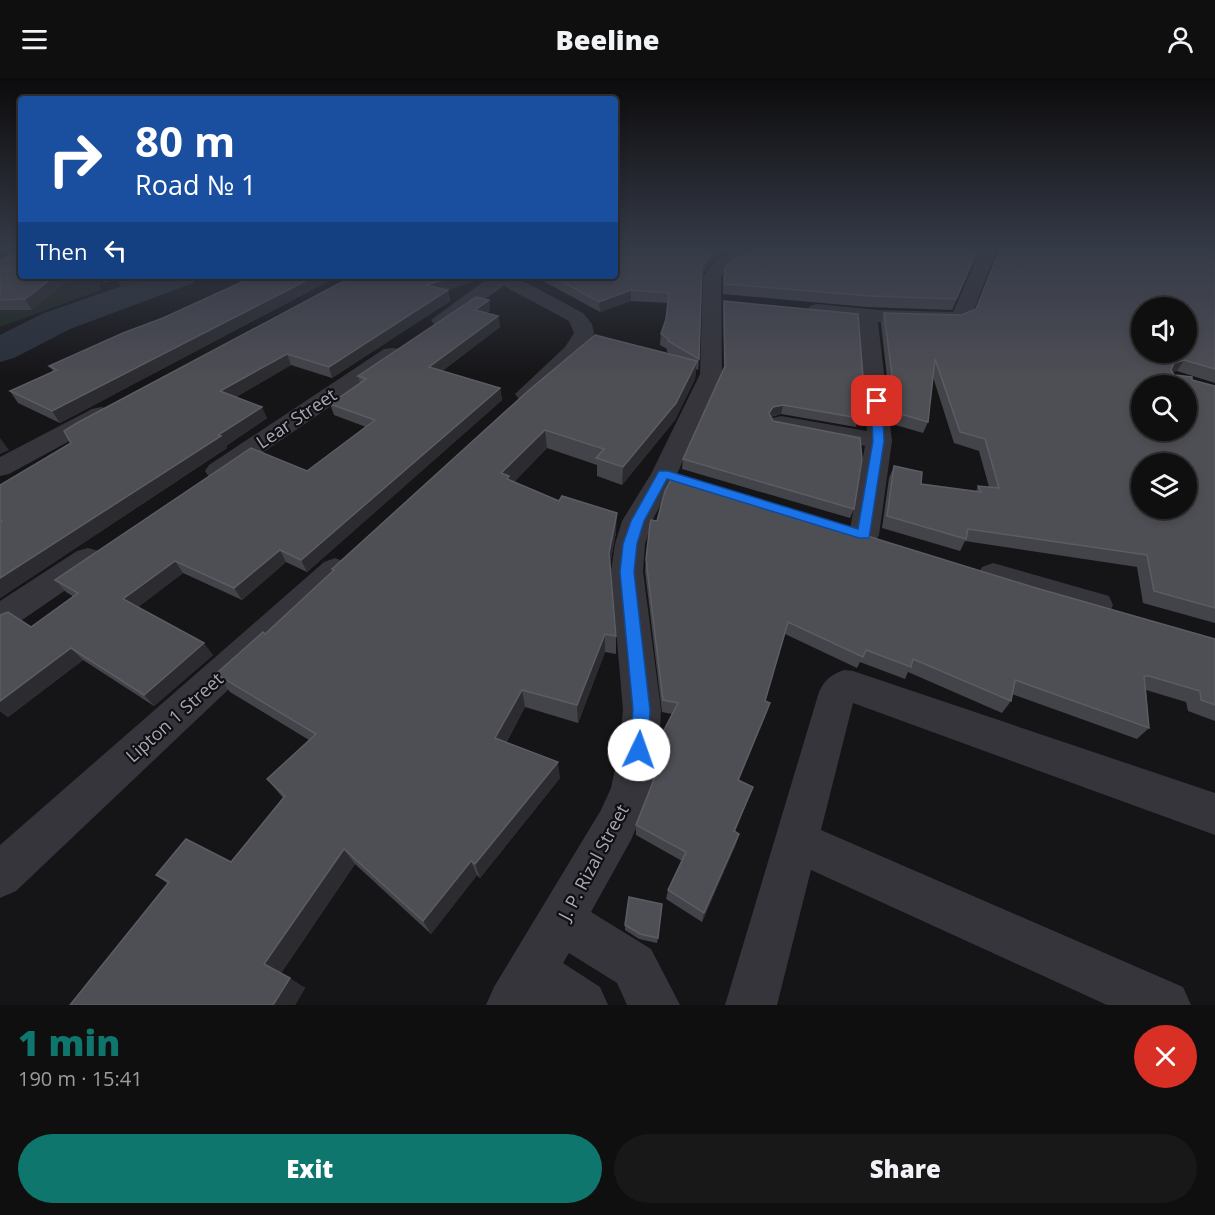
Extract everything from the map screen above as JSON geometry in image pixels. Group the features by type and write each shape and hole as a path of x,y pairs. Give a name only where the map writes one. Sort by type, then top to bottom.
{"street":[{"name":"Lear Street","path":"197,485 480,292"},
{"path":"504,416 574,351 584,333 582,324 576,317 530,292"},
{"name":"J. P. Rizal Street","path":"522,989 616,825 631,790 639,750 642,710 628,562 630,544 637,521 675,477 711,374 719,301 715,292"},
{"path":"796,309 867,315 957,318 964,314 972,292"},
{"path":"867,315 879,422 879,441 853,532 897,545"},
{"path":"0,468 116,406"},
{"path":"781,423 879,441"},
{"path":"0,618 109,545"},
{"name":"Lipton 1 Street","path":"0,875 354,553"},
{"path":"962,566 1127,614"},
{"path":"751,1005 837,692 844,686 853,687 1215,814"},
{"path":"796,841 1165,1005"},
{"path":"562,921 634,966 654,1005"},
{"path":"522,989 582,1005"}],"shaded area":[{"path":"0,292 95,292 0,327"}],"building":[{"path":"0,292 34,292 25,299 0,300"},
{"path":"219,292 283,292 52,411 10,391 57,370 49,366"},
{"path":"322,292 445,292 329,367 287,354 220,391 262,407 218,435 221,436 0,578 0,522 2,521 0,520 0,485 71,443 64,431"},
{"path":"581,292 625,292 599,302"},
{"path":"660,292 701,292 699,359 668,341 669,339 661,334 666,319 669,293"},
{"path":"825,292 959,292 956,299"},
{"path":"983,292 1215,292 1215,369 1194,363 1197,363 1197,297 1131,297 1131,363 1174,363 1171,370 1174,375 1131,375 1131,441 1197,441 1197,381 1215,386 1215,608 1154,591 1147,555 968,529 966,539 887,516 894,466 922,472 921,484 981,492 978,486 999,488 985,439 960,432 935,359 928,422 897,413 884,313 961,315 976,309"},
{"path":"476,297 489,300 475,310 498,316 429,367 500,388 301,560 280,550 234,588 175,561 123,599 204,643 144,695 71,648 0,701 0,615 8,612 31,627 78,593 55,580 251,448 307,471 375,420 330,404 366,379 358,376"},
{"path":"724,301 858,314 866,415 859,414 859,418 783,405 773,407 769,413 773,421 860,438 862,459 854,509 683,459 725,366"},
{"path":"595,335 697,361 676,403 623,467 596,458 604,449 545,430 501,473 509,476 507,479 559,501 562,496 617,513 609,553 616,636 605,634 577,705 522,690 495,738 558,762 475,864 471,861 423,921 344,849 264,964 290,978 273,1005 70,1005 169,882 156,875 186,839 231,862 285,796 267,779 316,734 216,674 263,632 265,634 334,570 332,569 528,391"},
{"path":"673,476 1036,588 1215,639 1215,705 1201,700 1200,691 1144,676 1149,728 1015,680 1011,701 913,659 911,667 866,650 863,657 788,622 765,701 770,703 738,780 753,787 734,831 739,834 704,913 668,890 686,852 636,825 653,782 663,732 678,703 663,700 646,559 651,520 657,521 665,491"},
{"path":"629,897 662,904 658,938 640,934 625,925"}],"waterway":[{"path":"0,350 57,321 137,292"}],"route":[{"path":"639,750 642,710 627,572 630,544 637,521 664,474 864,535 879,441 877,401"}]}
